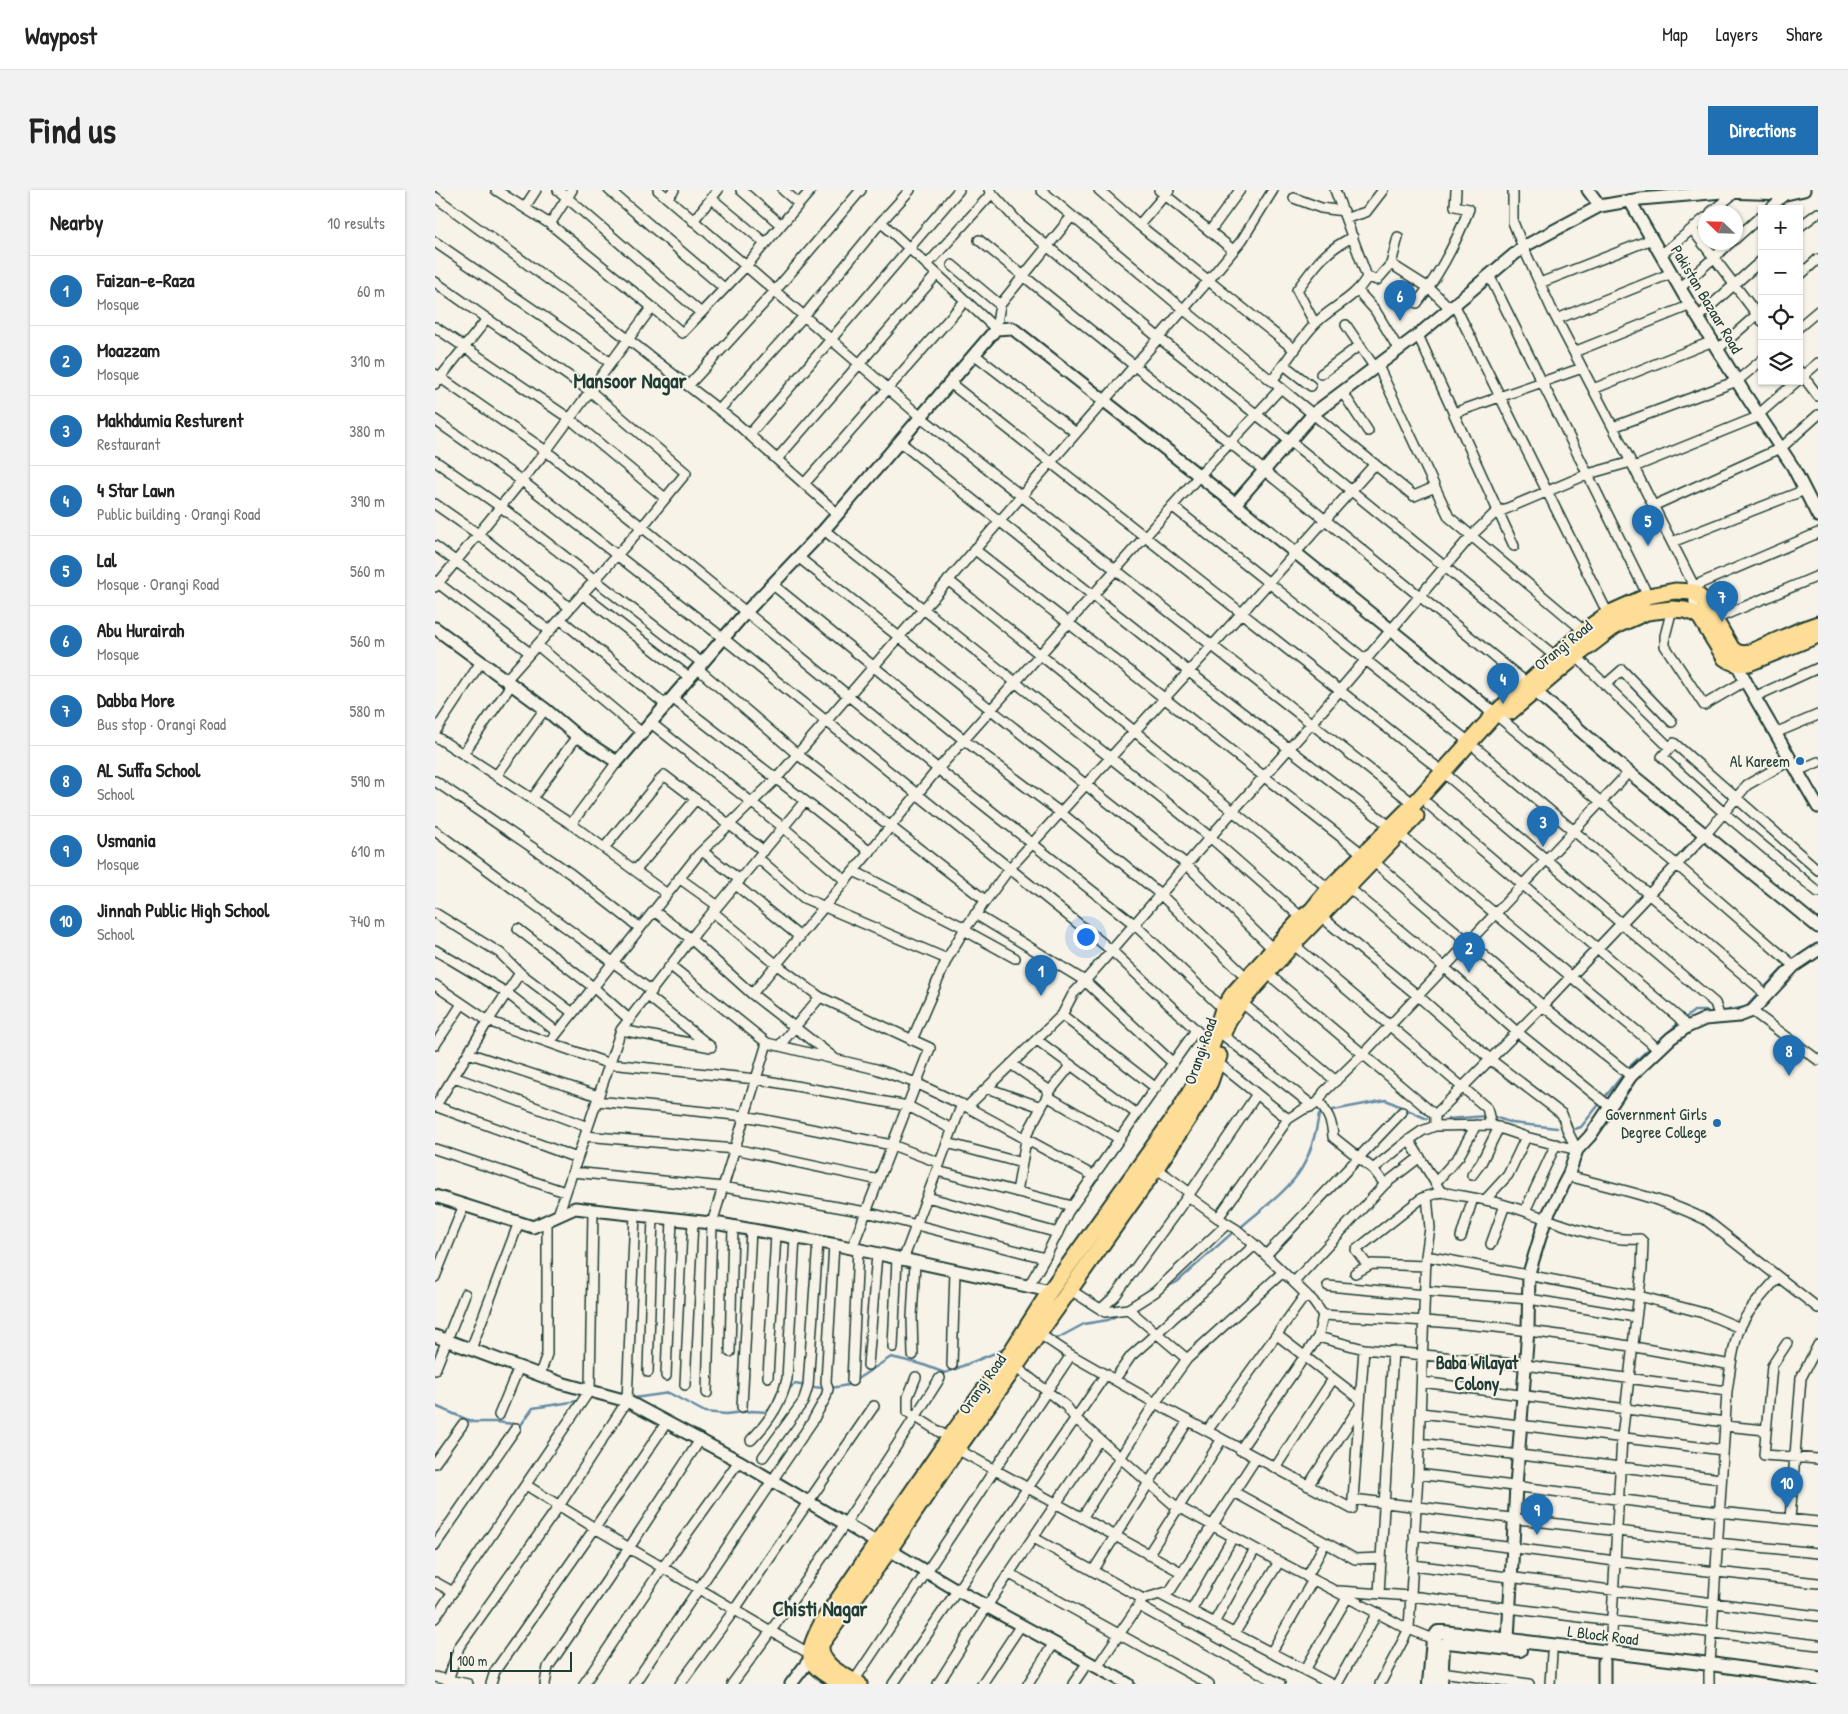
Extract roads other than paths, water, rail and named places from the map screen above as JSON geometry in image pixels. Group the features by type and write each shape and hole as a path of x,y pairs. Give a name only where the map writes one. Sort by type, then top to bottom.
{"main road":[{"name":"Orangi Road","path":"844,1682 826,1664 821,1644 953,1443 1011,1363 1038,1333 1156,1168 1201,1099 1210,1082 1217,1062 1223,1009 1233,994 1273,949 1312,915 1349,888 1369,858 1421,804 1499,717 1531,687 1556,657 1585,630 1608,614 1648,596 1675,590 1694,589"},
{"path":"1694,589 1704,601 1736,657 1749,663 1818,635"},
{"name":"Orangi Road","path":"1531,687 1615,626 1634,616 1647,612 1672,609 1694,613"},
{"path":"1694,613 1701,617 1725,658 1730,662 1736,657 1753,652 1818,624"},
{"name":"Orangi Road","path":"1011,1363 1050,1291 1179,1111 1205,1067 1229,1019 1241,1002 1293,944 1329,889 1369,858"},
{"name":"Orangi Road","path":"810,1656 812,1641 822,1623 883,1547"},
{"name":"L Block Road","path":"1607,1657 1439,1642 1439,1632 1508,1640 1709,1674 1798,1684"},
{"path":"1439,1642 1441,1678"},
{"path":"1429,1684 1439,1642"},
{"path":"810,1656 814,1665 844,1682"},
{"name":"L Block Road","path":"1709,1674 1818,1680"}],"street":[{"path":"496,190 550,224 682,333 746,266 811,190"},
{"path":"525,207 536,190"},
{"path":"558,190 570,193 701,313"},
{"path":"609,190 724,288"},
{"path":"658,190 922,418 1213,645 1311,724 1421,804 1522,884 1683,1022"},
{"path":"667,198 674,190"},
{"path":"693,220 718,190"},
{"path":"741,190 781,225"},
{"path":"783,190 799,204"},
{"path":"688,386 775,291 861,190"},
{"path":"719,410 804,316 881,222 910,190"},
{"path":"749,435 908,247 959,190"},
{"path":"1041,190 1183,309 1414,496 1435,487"},
{"path":"1099,190 1139,225 1295,350"},
{"path":"1210,231 1240,190"},
{"path":"550,1042 702,851 776,778 998,520 1105,401 1208,281 1233,250 1273,190"},
{"path":"1335,190 1367,277"},
{"path":"1294,198 1345,215 1366,212 1383,190"},
{"path":"1417,304 1429,288 1460,234 1469,209 1455,206 1456,190"},
{"path":"1513,190 1513,222 1523,247 1557,319 1633,464 1694,589 1694,613"},
{"path":"1588,190 1600,206"},
{"path":"1235,504 1313,414 1418,335 1523,247 1600,206 1630,201 1641,194 1735,191 1785,192 1804,190"},
{"path":"1719,205 1735,191"},
{"path":"927,265 991,192 1019,223 1556,657"},
{"path":"1139,225 1164,192 1233,250"},
{"path":"1773,205 1785,192"},
{"path":"550,224 570,193"},
{"path":"435,197 585,306 719,410 838,514"},
{"path":"711,198 765,243"},
{"name":"Pakistan Bazaar Road","path":"1630,201 1671,273 1737,381 1781,448 1805,490 1815,502 1818,516"},
{"path":"1803,224 1818,213"},
{"path":"571,824 617,762 689,677 745,612 824,530 996,330 1000,305 1072,216"},
{"path":"1743,231 1758,218"},
{"path":"881,222 996,330"},
{"path":"1661,255 1698,224"},
{"path":"1692,229 1734,285 1758,313"},
{"path":"1315,324 1297,290 1323,256 1353,237"},
{"path":"1367,277 1377,280 1391,264 1398,237"},
{"path":"1540,284 1652,239"},
{"path":"979,240 1531,687 1629,772 1818,927"},
{"path":"435,242 611,363"},
{"path":"1680,288 1722,250"},
{"path":"1803,272 1818,259"},
{"path":"1391,264 1429,288 1452,306 1500,397 1608,614"},
{"path":"1698,317 1758,264"},
{"path":"952,265 1000,305"},
{"path":"1557,319 1671,273"},
{"path":"777,459 937,274"},
{"path":"1489,275 1648,596"},
{"path":"1272,381 1315,324 1348,299 1367,277"},
{"path":"435,282 590,391 686,473 642,527 530,652 463,754"},
{"path":"1357,290 1375,310 1399,350"},
{"path":"804,484 965,301"},
{"path":"1574,352 1691,306"},
{"path":"530,652 436,584 547,451 652,307"},
{"path":"1803,324 1818,311"},
{"path":"1593,389 1715,345 1758,316"},
{"path":"487,319 437,378 547,451 642,527 937,769 1134,924 1223,1009"},
{"path":"1346,325 1377,367 1449,518 1585,630"},
{"path":"435,327 570,419 665,498"},
{"path":"996,330 1012,328 1235,504 1601,801 1791,962"},
{"path":"1418,335 1513,546"},
{"path":"1321,374 1360,346"},
{"path":"975,355 1076,433"},
{"path":"1613,427 1737,381 1758,363"},
{"path":"1803,374 1818,363"},
{"path":"1284,365 1311,386"},
{"path":"1453,413 1582,368"},
{"path":"1803,381 1818,396"},
{"path":"950,383 1447,775 1715,1003 1720,1018"},
{"path":"893,1346 900,1259 916,1225 952,1129 965,1106 987,1088 1062,1015 1073,994 1392,632 1471,536 1494,514 1587,474 1633,464 1759,415 1791,385"},
{"path":"752,994 937,769 1093,594 1117,570 1199,476 1281,388"},
{"path":"1343,393 1368,430"},
{"path":"1653,506 1781,448 1818,415"},
{"path":"435,420 522,481 723,638 1111,950 1196,1030 1218,1040 1318,1104 1330,1117 1333,1137 1373,1169 1385,1184"},
{"path":"900,442 1093,594 1188,672 1395,830 1654,1046"},
{"path":"435,461 501,507 595,579 700,665 797,754 985,900"},
{"path":"912,1040 947,959 975,914 1009,869 1375,464"},
{"path":"1672,542 1805,490"},
{"path":"435,504 478,534 570,608"},
{"path":"1172,506 1473,746 1762,992"},
{"path":"824,530 1109,758 1417,995 1491,1060 1562,1114 1567,1132 1577,1150"},
{"path":"1694,589 1818,533"},
{"path":"435,546 550,630"},
{"path":"974,549 1263,777 1369,858 1543,1006 1626,1072"},
{"path":"798,557 1186,864 1273,949"},
{"path":"1715,619 1818,576"},
{"path":"948,580 1329,889"},
{"path":"772,584 964,740 1061,812 1160,894 1247,978"},
{"path":"582,594 689,677"},
{"path":"1672,609 1665,636 1665,646 1704,705 1745,681"},
{"path":"560,619 776,778 870,852"},
{"path":"435,628 545,709 577,736 617,762"},
{"path":"537,645 642,733"},
{"path":"1576,656 1670,748"},
{"path":"1736,657 1745,681 1818,807"},
{"path":"481,662 435,734 571,824 667,894"},
{"path":"1754,697 1818,668"},
{"path":"1605,685 1622,670 1672,722"},
{"path":"496,776 545,709"},
{"path":"1775,733 1818,715"},
{"path":"651,723 751,802 846,881"},
{"path":"533,799 577,736"},
{"path":"1818,870 1735,799 1674,743 1662,757 1724,813 1818,892"},
{"path":"1435,1126 1435,1115 1491,1060 1649,895 1706,834 1747,785 1791,760"},
{"path":"1797,771 1818,762"},
{"path":"1218,1218 1288,1119 1304,1109 1318,1104 1325,1092 1629,772"},
{"path":"604,848 664,775 729,824 804,898 823,908 947,959"},
{"path":"435,781 571,874 640,928"},
{"path":"635,871 696,799"},
{"path":"540,1374 547,1354 553,1218 573,1172 621,1030 691,939 805,802"},
{"path":"435,831 613,962 711,1047 621,1030"},
{"path":"702,851 800,937"},
{"path":"854,871 965,929 1015,958"},
{"path":"679,878 777,965 820,998 930,1048 866,1212 855,1249 852,1381"},
{"path":"1349,888 1517,1032 1605,1102"},
{"path":"653,911 691,939 752,994 835,1059"},
{"path":"435,913 500,953 520,973 573,1013"},
{"path":"975,914 1085,981 1173,1064"},
{"path":"518,929 593,987 629,1020"},
{"path":"1293,944 1487,1108 1493,1124 1481,1164 1472,1175"},
{"path":"435,950 507,993 557,1032"},
{"path":"1508,1640 1518,1455 1528,1330 1529,1274 1546,1218 1568,1176 1577,1150 1590,1136 1605,1102 1626,1072 1683,1022 1739,1016 1752,1010 1762,992 1791,962 1818,950"},
{"path":"671,966 767,1043 876,1069 916,1083 965,1106 1094,1176"},
{"path":"520,973 435,1107 577,1158"},
{"path":"1267,974 1435,1115"},
{"path":"435,985 488,1021 610,1064 756,1079 908,1106 952,1129"},
{"path":"779,1046 820,998"},
{"path":"1241,1002 1336,1081"},
{"path":"435,1045 462,1004"},
{"path":"1752,1010 1818,1060"},
{"path":"1062,1015 1156,1088"},
{"path":"1028,1287 1072,1206 1196,1030"},
{"path":"1037,1040 1137,1114"},
{"path":"707,1393 712,1223 767,1043"},
{"path":"468,1053 598,1099 745,1116 892,1145 938,1167 1017,1192 1072,1206"},
{"path":"1217,1062 1288,1119"},
{"path":"1011,1064 1048,1094 1120,1139"},
{"path":"1017,1192 1026,1139 1048,1094 1071,1065"},
{"path":"454,1077 587,1131 735,1149 879,1180"},
{"path":"987,1088 1041,1107"},
{"path":"1101,1309 1115,1296 1189,1195 1257,1094"},
{"path":"1266,1255 1401,1112"},
{"path":"1435,1183 1459,1156 1476,1124"},
{"path":"1373,1169 1409,1140 1422,1131 1435,1126 1493,1124 1527,1137 1577,1150"},
{"path":"1485,1200 1508,1176 1527,1137"},
{"path":"1409,1140 1441,1192"},
{"path":"947,1144 1022,1164"},
{"path":"1525,1212 1556,1144"},
{"path":"435,1149 565,1192"},
{"path":"1294,1282 1385,1184 1420,1157"},
{"path":"1156,1168 1255,1245 1306,1294 1323,1315 1528,1330 1633,1346 1731,1365"},
{"path":"573,1172 723,1187 866,1212 1045,1258"},
{"path":"1568,1176 1626,1191 1687,1210 1706,1220 1818,1308"},
{"path":"1368,1266 1356,1250 1422,1198 1441,1192 1505,1205 1596,1234 1642,1240 1639,1296 1622,1437 1612,1621 1604,1684"},
{"path":"435,1196 533,1227 575,1208 733,1226 834,1244 1050,1291"},
{"path":"1380,1684 1409,1629 1421,1413 1426,1256 1430,1228 1427,1196"},
{"path":"927,1197 1057,1233"},
{"path":"1461,1237 1473,1198"},
{"path":"435,1277 464,1205"},
{"path":"1491,1244 1505,1205"},
{"path":"435,1618 526,1486 589,1390 593,1210"},
{"path":"448,1680 459,1647 559,1506 627,1401 635,1214"},
{"path":"648,1372 653,1216"},
{"path":"666,1376 672,1218"},
{"path":"685,1385 693,1221"},
{"path":"471,1349 519,1222"},
{"path":"1069,1289 1105,1312 1128,1310 1155,1292 1227,1224"},
{"path":"730,1352 733,1226"},
{"path":"742,1407 751,1229"},
{"path":"768,1377 776,1234"},
{"path":"751,1440 784,1393 787,1379 795,1237"},
{"path":"763,1457 803,1402 808,1386 818,1241"},
{"path":"634,1684 813,1422 828,1389 826,1382 834,1244"},
{"path":"1115,1379 1131,1356 1255,1245"},
{"path":"868,1365 877,1254"},
{"path":"1426,1256 1639,1296 1707,1314 1740,1328"},
{"path":"913,1355 912,1318 915,1262"},
{"path":"1355,1273 1372,1264 1426,1266"},
{"path":"952,1365 955,1271"},
{"path":"1082,1518 1155,1403 1187,1359 1283,1272"},
{"path":"1709,1674 1727,1391 1731,1365 1740,1328 1778,1277"},
{"path":"1328,1286 1529,1299 1636,1317"},
{"path":"435,1370 465,1294"},
{"path":"1207,1431 1306,1294"},
{"path":"1128,1310 1187,1359"},
{"path":"1240,1450 1318,1336 1323,1315"},
{"path":"1038,1333 1071,1355 1155,1403 1352,1509 1364,1350"},
{"path":"1277,1335 1360,1403"},
{"path":"435,1336 519,1367 627,1401 739,1461 957,1590 1092,1664 1122,1683"},
{"path":"1318,1336 1364,1350 1393,1351 1525,1364 1727,1391"},
{"path":"1787,1343 1773,1366 1765,1430 1764,1455 1818,1459"},
{"path":"1790,1519 1801,1378 1818,1345"},
{"path":"1379,1594 1393,1351"},
{"path":"844,1682 926,1572 1071,1355"},
{"path":"1011,1363 1066,1406 1075,1418 1119,1458 1179,1507 1377,1614 1439,1642"},
{"path":"499,1415 519,1367"},
{"path":"893,1684 1106,1374"},
{"path":"916,1377 908,1397 908,1412 994,1470 1181,1572"},
{"path":"733,1684 772,1631 845,1524 940,1378"},
{"path":"1275,1468 1333,1379"},
{"path":"1422,1382 1626,1408 1765,1430"},
{"path":"1307,1486 1360,1403"},
{"path":"680,1684 735,1609 874,1406"},
{"path":"1421,1413 1723,1450"},
{"path":"1093,1571 1188,1420"},
{"path":"491,1684 495,1671 667,1422"},
{"path":"435,1463 463,1424"},
{"path":"435,1545 516,1428"},
{"path":"1148,1555 1222,1439"},
{"path":"545,1684 548,1667 700,1440"},
{"path":"938,1684 987,1606 1099,1440"},
{"path":"1419,1443 1721,1480"},
{"path":"1073,1684 1119,1634 1141,1602 1170,1591 1255,1458"},
{"path":"584,1684 663,1567 739,1461"},
{"path":"1418,1474 1719,1512 1818,1522"},
{"path":"526,1486 772,1631 810,1656"},
{"path":"1234,1492 1355,1559 1381,1558"},
{"path":"1353,1499 1818,1554"},
{"path":"1414,1535 1615,1561 1818,1583"},
{"path":"1191,1611 1233,1537"},
{"path":"1034,1538 1093,1571 1141,1602 1280,1684"},
{"path":"1271,1653 1310,1578 1325,1543"},
{"path":"1213,1623 1255,1549"},
{"path":"1234,1634 1279,1562"},
{"path":"1413,1565 1818,1616"},
{"path":"1010,1574 1209,1684"},
{"path":"435,1582 453,1592"},
{"path":"1334,1591 1411,1596 1711,1633 1818,1644"},
{"path":"1159,1594 1331,1684"},
{"path":"1305,1670 1347,1598"},
{"path":"1337,1684 1377,1614"},
{"path":"982,1684 1021,1625"},
{"path":"1028,1684 1054,1643"},
{"path":"1550,1684 1552,1653"},
{"name":"Orangi Road","path":"791,1684 810,1656"},
{"path":"435,1677 468,1684"},
{"path":"1441,1678 1529,1684"}],"waterway":[{"path":"1763,989 1785,966 1801,955"},
{"path":"1729,1010 1746,1007 1759,993"},
{"path":"1684,1019 1694,1011 1707,1011"},
{"path":"1656,1043 1680,1022"},
{"path":"1575,1129 1581,1127 1629,1067 1651,1047"},
{"path":"1328,1111 1386,1100 1427,1119"},
{"path":"1241,1227 1278,1196 1298,1174 1311,1146 1319,1115 1323,1113"},
{"path":"1448,1119 1487,1116"},
{"path":"1492,1116 1512,1123 1557,1128"},
{"path":"1163,1289 1177,1282 1231,1234"},
{"path":"1056,1339 1084,1324 1108,1320 1122,1313"},
{"path":"831,1388 848,1385 891,1357 921,1364 945,1373 1005,1349"},
{"path":"786,1391 795,1384 806,1386"},
{"path":"811,1387 825,1388"},
{"path":"634,1398 669,1393 705,1412 726,1414 752,1411 767,1412 771,1408"},
{"path":"435,1406 473,1422 521,1425 533,1408 578,1401"}],"place":[{"name":"Abu Hurairah","path":"1400,321"},
{"name":"Lal","path":"1648,546"},
{"name":"Dabba More","path":"1722,622"},
{"name":"4 Star Lawn","path":"1503,704"},
{"name":"Al Kareem","path":"1800,761"},
{"name":"Makhdumia Resturent","path":"1543,847"},
{"name":"Moazzam","path":"1469,973"},
{"name":"Faizan-e-Raza","path":"1041,996"},
{"name":"AL Suffa School","path":"1789,1076"},
{"name":"Government Girls Degree College","path":"1717,1123"},
{"name":"Jinnah Public High School","path":"1787,1508"},
{"name":"Usmania","path":"1537,1535"}],"district":[{"name":"Mansoor Nagar","path":"630,381"},
{"name":"Baba Wilayat Colony","path":"1477,1373"},
{"name":"Chisti Nagar","path":"820,1609"}]}
